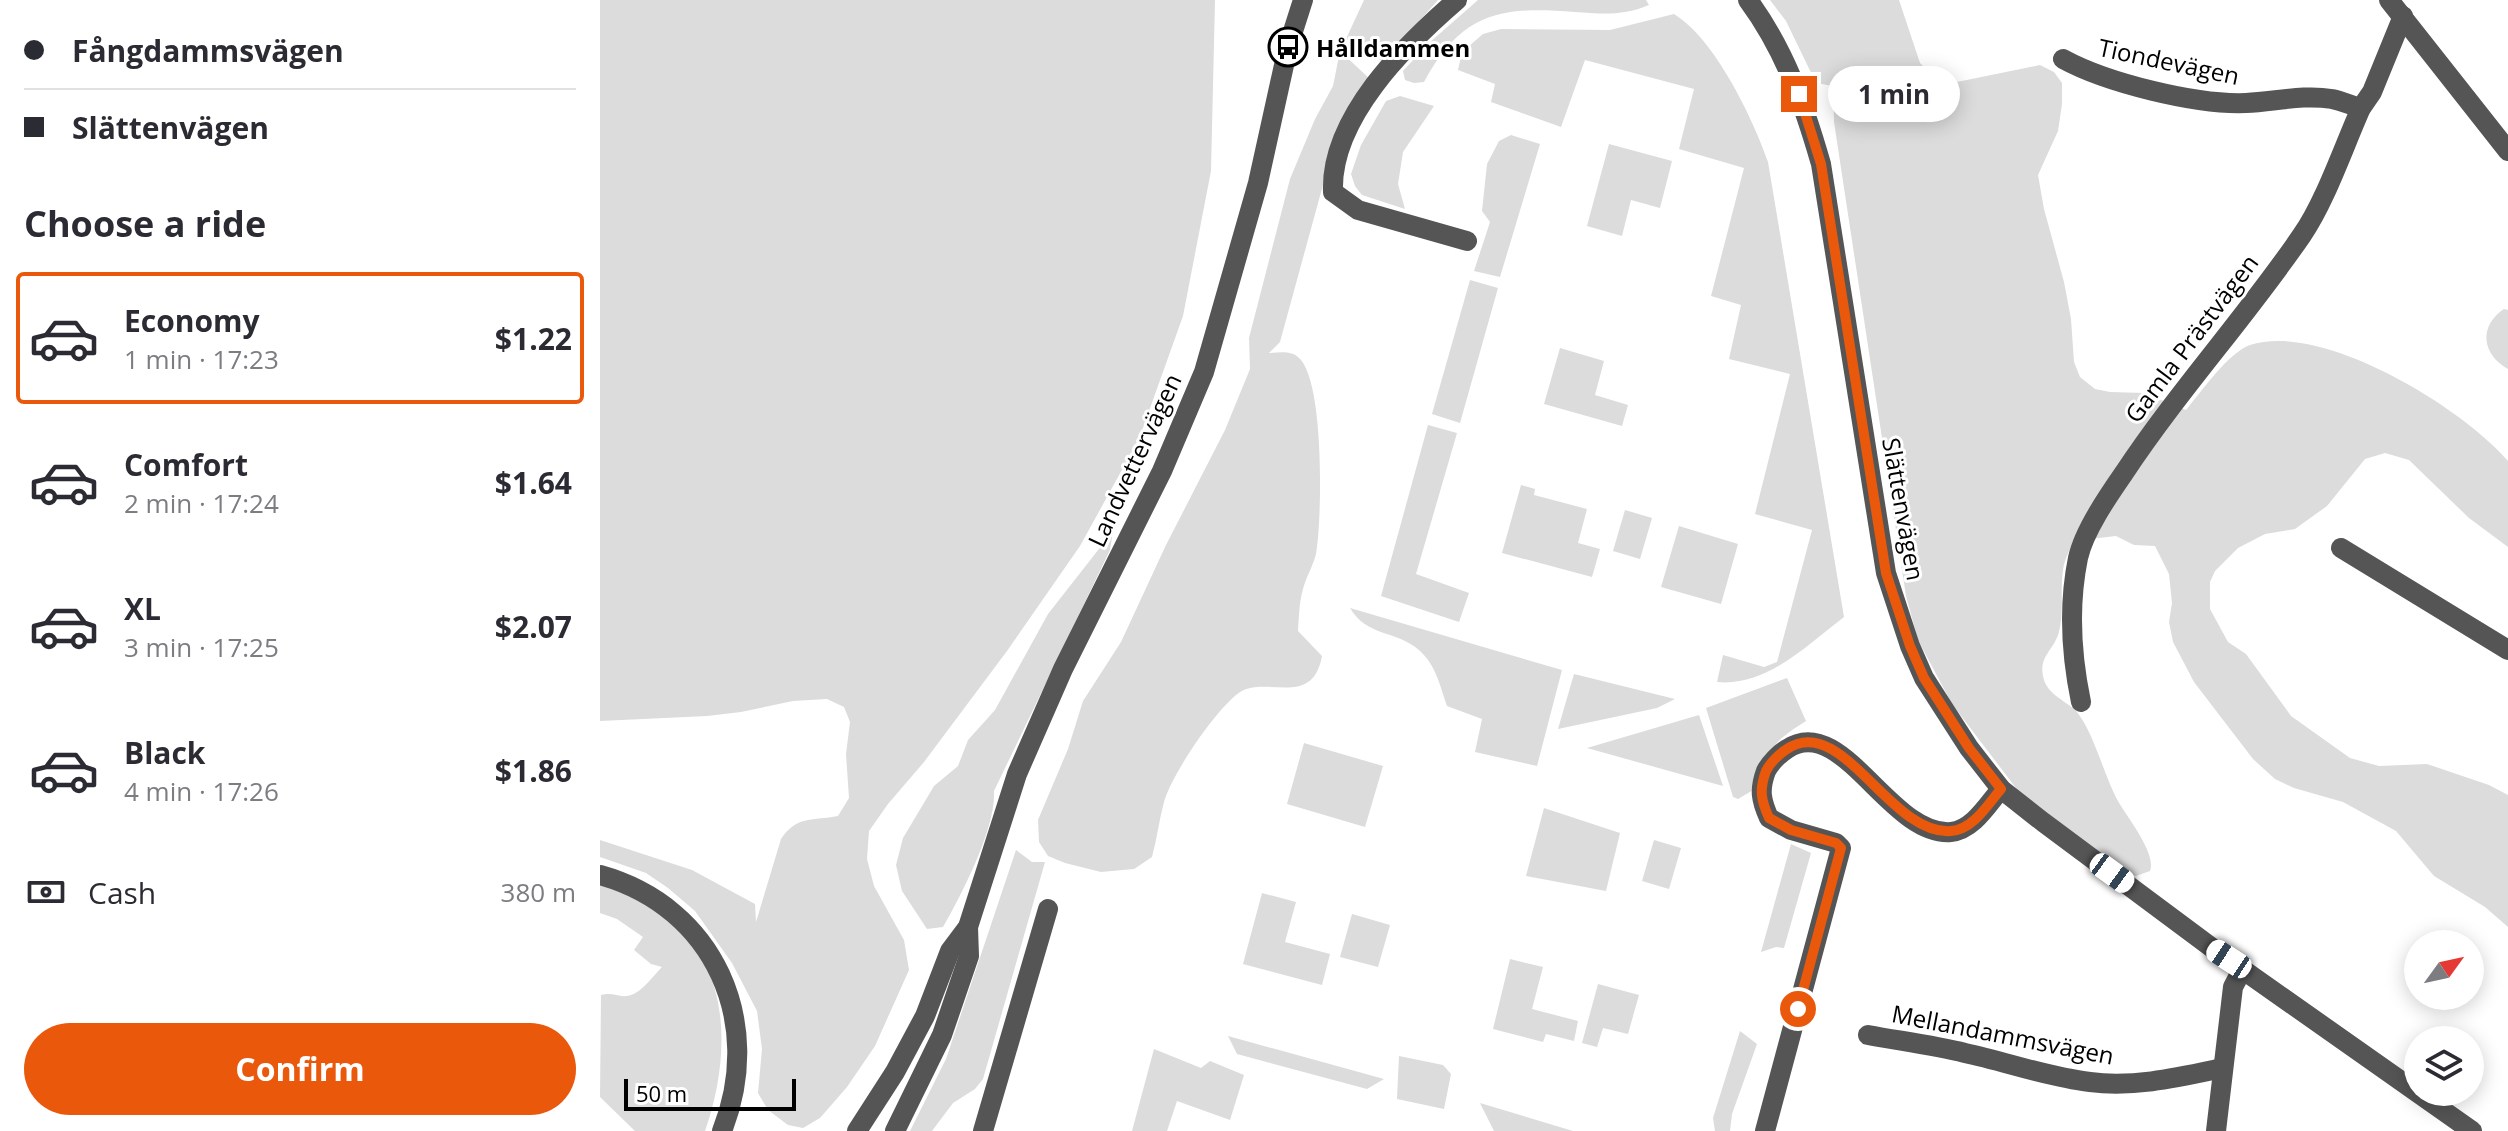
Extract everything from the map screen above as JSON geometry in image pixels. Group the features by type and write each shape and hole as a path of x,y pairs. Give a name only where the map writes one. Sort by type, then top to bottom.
{"street":[{"name":"Landvettervägen","path":"857,1131 910,1044 925,1016 950,951 968,927 1017,774 1063,669 1162,471 1204,372 1258,183 1288,47 1303,0"},
{"path":"1457,0 1401,53 1362,105 1341,143 1332,170 1333,192 1358,210 1467,241"},
{"name":"Slättenvägen","path":"1748,0 1792,75 1807,112 1821,164 1886,573 1924,678 1969,748 2001,789 2243,968 2472,1131"},
{"path":"2389,0 2508,151"},
{"name":"Gamla Prästvägen","path":"2081,702 2072,661 2071,606 2078,555 2106,499 2141,447 2302,235 2361,108 2372,92 2403,16"},
{"name":"Tiondevägen","path":"2063,59 2105,79 2193,97 2245,103 2300,98 2331,99 2361,108"},
{"path":"2341,548 2508,650"},
{"path":"1765,1131 1841,848 1836,843 1791,830 1769,818 1760,791 1768,767 1786,749 1797,743 1812,742 1829,748 1860,771 1904,815 1935,830 1953,832 1968,825 2001,789"},
{"path":"600,875 642,892 677,917 698,937 728,988 736,1020 738,1059 735,1085 722,1131"},
{"path":"983,1131 1048,909"},
{"name":"Landvettervägen","path":"895,1131 942,1035 969,956 968,927"},
{"path":"2216,1131 2233,987 2243,968"},
{"name":"Mellandammsvägen","path":"1868,1035 1963,1052 2091,1082 2173,1079 2223,1068"}],"shaded area":[{"path":"600,0 1215,0 1211,171 1183,316 1139,439 1080,546 1007,651 869,831 867,859 874,886 904,940 909,970 875,1046 847,1087 820,1118 803,1128 788,1125 768,1110 758,1093 762,1049 757,1011 732,963 695,911 646,873 600,857 600,840 692,870 755,904 756,922 781,839 787,831 799,822 838,816 849,798 846,754 850,722 844,707 827,699 793,701 707,716 600,721"},
{"path":"1364,0 1438,0 1385,60 1366,58 1346,39"},
{"path":"1478,0 1646,0 1649,5 1612,13 1549,10 1505,13 1486,18 1453,41 1424,82 1405,80 1403,71 1429,43"},
{"path":"1770,0 1899,0 1920,63 1935,78 1952,83 2040,65 2054,72 2062,83 2058,131 2038,175 2064,282 2074,362 2080,377 2095,389 2144,393 2186,410 2224,364 2250,345 2280,341 2314,346 2351,357 2426,395 2459,417 2508,461 2508,547 2469,518 2409,460 2385,453 2365,459 2327,506 2295,529 2265,534 2238,548 2215,571 2210,582 2210,609 2228,642 2246,654 2291,716 2350,758 2379,766 2427,764 2489,785 2508,795 2508,927 2485,907 2434,876 2396,831 2343,802 2294,788 2275,779 2253,759 2194,682 2173,642 2169,622 2172,603 2169,574 2155,546 2134,545 2116,536 2073,541 2063,570 2059,632 2042,669 2048,688 2076,711 2088,730 2113,791 2149,855 2150,871 2136,876 2121,870 2019,792 1952,704 1918,640 1906,596 1834,122 1833,86 1816,83 1786,21"},
{"path":"1674,14 1703,41 1730,80 1768,162 1844,617 1785,662 1752,678 1735,682 1717,682 1723,655 1764,667 1777,662 1812,530 1755,514 1790,374 1729,359 1741,305 1711,296 1744,168 1679,149 1694,89 1585,60 1561,127 1491,102 1495,84 1458,70 1462,52 1483,34 1501,29 1610,30"},
{"path":"1340,51 1372,81 1329,163 1280,342 1269,353 1288,353 1298,357 1307,370 1313,392 1319,451 1318,537 1316,554 1302,594 1298,631 1322,656 1317,673 1298,686 1247,689 1236,695 1216,716 1194,745 1168,790 1152,857 1134,869 1101,872 1065,863 1048,856 1039,842 1038,820 1068,749 1083,701 1121,642 1225,430 1250,369 1249,338 1290,179 1315,119 1333,86"},
{"path":"1400,96 1434,106 1403,152 1398,184 1405,209 1362,195 1351,174 1361,145 1386,101"},
{"path":"1511,135 1540,144 1500,277 1474,271 1490,222 1482,211 1487,164 1499,141"},
{"path":"1609,144 1672,161 1660,208 1631,200 1622,236 1587,226"},
{"path":"1470,280 1498,288 1460,423 1432,414"},
{"path":"2504,309 2508,310 2508,369 2493,356 2486,340 2490,324"},
{"path":"1560,348 1604,361 1595,395 1628,405 1622,426 1544,404"},
{"path":"1428,425 1457,433 1416,574 1469,593 1459,622 1381,596"},
{"path":"1521,485 1535,489 1534,495 1587,509 1578,543 1600,549 1592,577 1502,553"},
{"path":"1625,510 1652,518 1640,559 1613,551"},
{"path":"1679,526 1738,544 1721,604 1661,587"},
{"path":"1113,531 1110,550 994,791 990,823 968,879 943,927 927,929 902,891 896,865 903,838 934,786 958,766 968,740 995,710 1048,614"},
{"path":"1350,608 1562,670 1537,766 1475,752 1482,719 1447,706 1440,683 1425,656 1401,639 1365,624"},
{"path":"1574,674 1675,699 1657,708 1558,729"},
{"path":"1787,678 1806,721 1786,734 1769,754 1760,786 1738,799 1733,797 1706,708"},
{"path":"1699,715 1723,786 1587,748"},
{"path":"1304,743 1383,766 1365,827 1287,804"},
{"path":"1544,808 1620,833 1606,891 1526,876"},
{"path":"1654,840 1681,848 1669,889 1642,881"},
{"path":"1791,844 1811,853 1784,948 1761,952"},
{"path":"1016,850 1032,862 1045,862 983,1079 975,1089 953,1103 932,1131 910,1131 946,1059"},
{"path":"600,882 661,912 685,933 702,957 720,1013 721,1043 714,1102 705,1131 635,1131 600,1097 601,995 632,995 662,967 651,964 634,950 643,937 617,919 600,913"},
{"path":"1262,893 1296,902 1285,942 1330,954 1322,985 1243,964"},
{"path":"1352,914 1390,925 1378,967 1340,957"},
{"path":"1510,959 1543,967 1532,1009 1578,1021 1574,1041 1546,1034 1543,1042 1493,1029"},
{"path":"1598,984 1639,995 1628,1034 1603,1028 1597,1047 1582,1043"},
{"path":"1740,1031 1757,1044 1732,1114 1730,1131 1715,1131 1713,1118"},
{"path":"1228,1036 1384,1079 1367,1089 1237,1054"},
{"path":"1154,1049 1201,1068 1210,1061 1244,1075 1230,1120 1177,1101 1167,1131 1132,1131"},
{"path":"1399,1056 1443,1065 1451,1074 1444,1109 1397,1099"},
{"path":"1480,1103 1573,1131 1494,1131"}],"place":[{"name":"Hålldammen","path":"1288,47"}],"route":[{"path":"1798,1009 1841,848 1836,843 1791,830 1769,818 1760,791 1768,767 1786,749 1797,743 1812,742 1837,752 1904,815 1935,830 1953,832 1968,825 2001,789 1969,748 1924,678 1886,573 1821,164 1799,94"}]}
